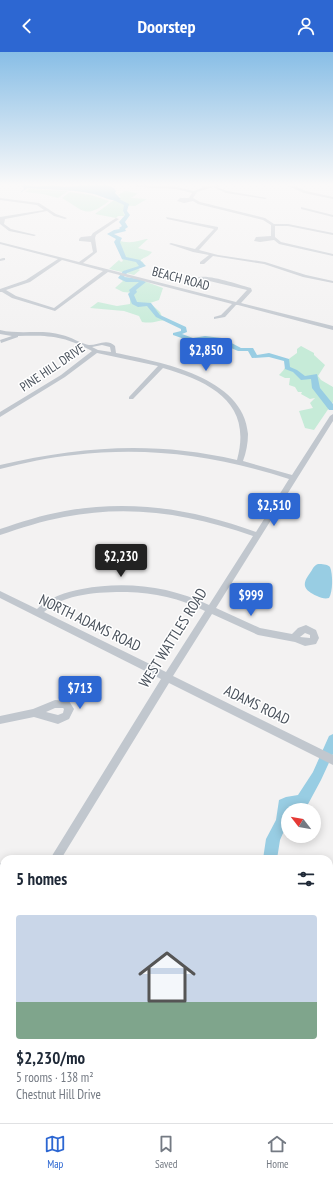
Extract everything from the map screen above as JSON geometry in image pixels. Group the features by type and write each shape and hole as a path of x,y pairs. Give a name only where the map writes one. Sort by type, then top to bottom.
{"street":[{"path":"30,234 34,235"},
{"path":"79,264 95,252 92,239 95,234"},
{"path":"195,250 212,234"},
{"path":"273,234 273,238 287,245 333,255"},
{"name":"BEACH ROAD","path":"0,243 333,328"},
{"path":"171,244 212,255 264,263 305,276 333,282"},
{"path":"202,263 212,255"},
{"path":"1,291 28,281 61,259"},
{"path":"1,291 14,297 55,310 106,271"},
{"path":"199,278 249,289 250,291 223,316 216,318"},
{"path":"0,332 21,335 46,334 90,346 96,351 161,366 197,377 216,388 231,402 240,415 244,427 244,440 240,462"},
{"path":"0,332 3,336 1,342"},
{"path":"1,342 21,335"},
{"path":"90,346 100,342 107,343 114,349 113,354"},
{"name":"PINE HILL DRIVE","path":"0,415 63,376 96,351"},
{"path":"131,398 161,366"},
{"name":"WEST WATTLES ROAD","path":"57,855 167,677 333,416"},
{"path":"0,467 54,455 113,449 175,450 240,462 293,478"},
{"path":"0,532 30,522 66,513 95,509 126,508 162,510 189,514 225,523 257,535"},
{"path":"38,613 48,604 71,595 123,588 146,590 173,595 258,631 293,638"},
{"name":"NORTH ADAMS ROAD","path":"0,594 167,677"},
{"name":"ADAMS ROAD","path":"167,677 333,760"},
{"path":"0,720 34,713"}],"green space":[{"path":"148,239 138,248 152,252 140,261 143,262 144,266 138,269 140,270 134,275 109,269 119,260 121,262 123,261 115,241 132,242"},
{"path":"121,276 144,281 163,288 159,300 150,303 160,312 162,317 169,320 150,323 142,322 139,316 124,311 90,308 98,302 117,306 130,304 130,294 134,293 123,292 115,288 123,281 120,279"},
{"path":"301,346 314,353 314,355 325,365 318,376 321,380 333,387 333,402 314,430 305,428 299,411 313,408 310,403 315,398 310,399 301,394 302,392 298,392 295,387 289,385 290,378 285,378 279,375 285,367 286,361 297,353 297,349"}],"water":[{"path":"318,564 330,567 332,583 329,598 317,596 309,592 305,587 307,577"}],"waterway":[{"path":"110,234 119,238 117,242 124,258 138,261 143,266 125,272 121,278 143,282 132,290 134,292 131,294 134,303 138,305 149,304 158,316 184,328 184,332 175,334 193,340 205,338 222,340 226,344 240,350 251,349 254,357 269,355 287,360 287,368 295,371 304,378 314,376 316,388 332,408"},
{"path":"271,855 273,839 282,821 284,805 286,803 302,801 317,776 333,740"}]}
